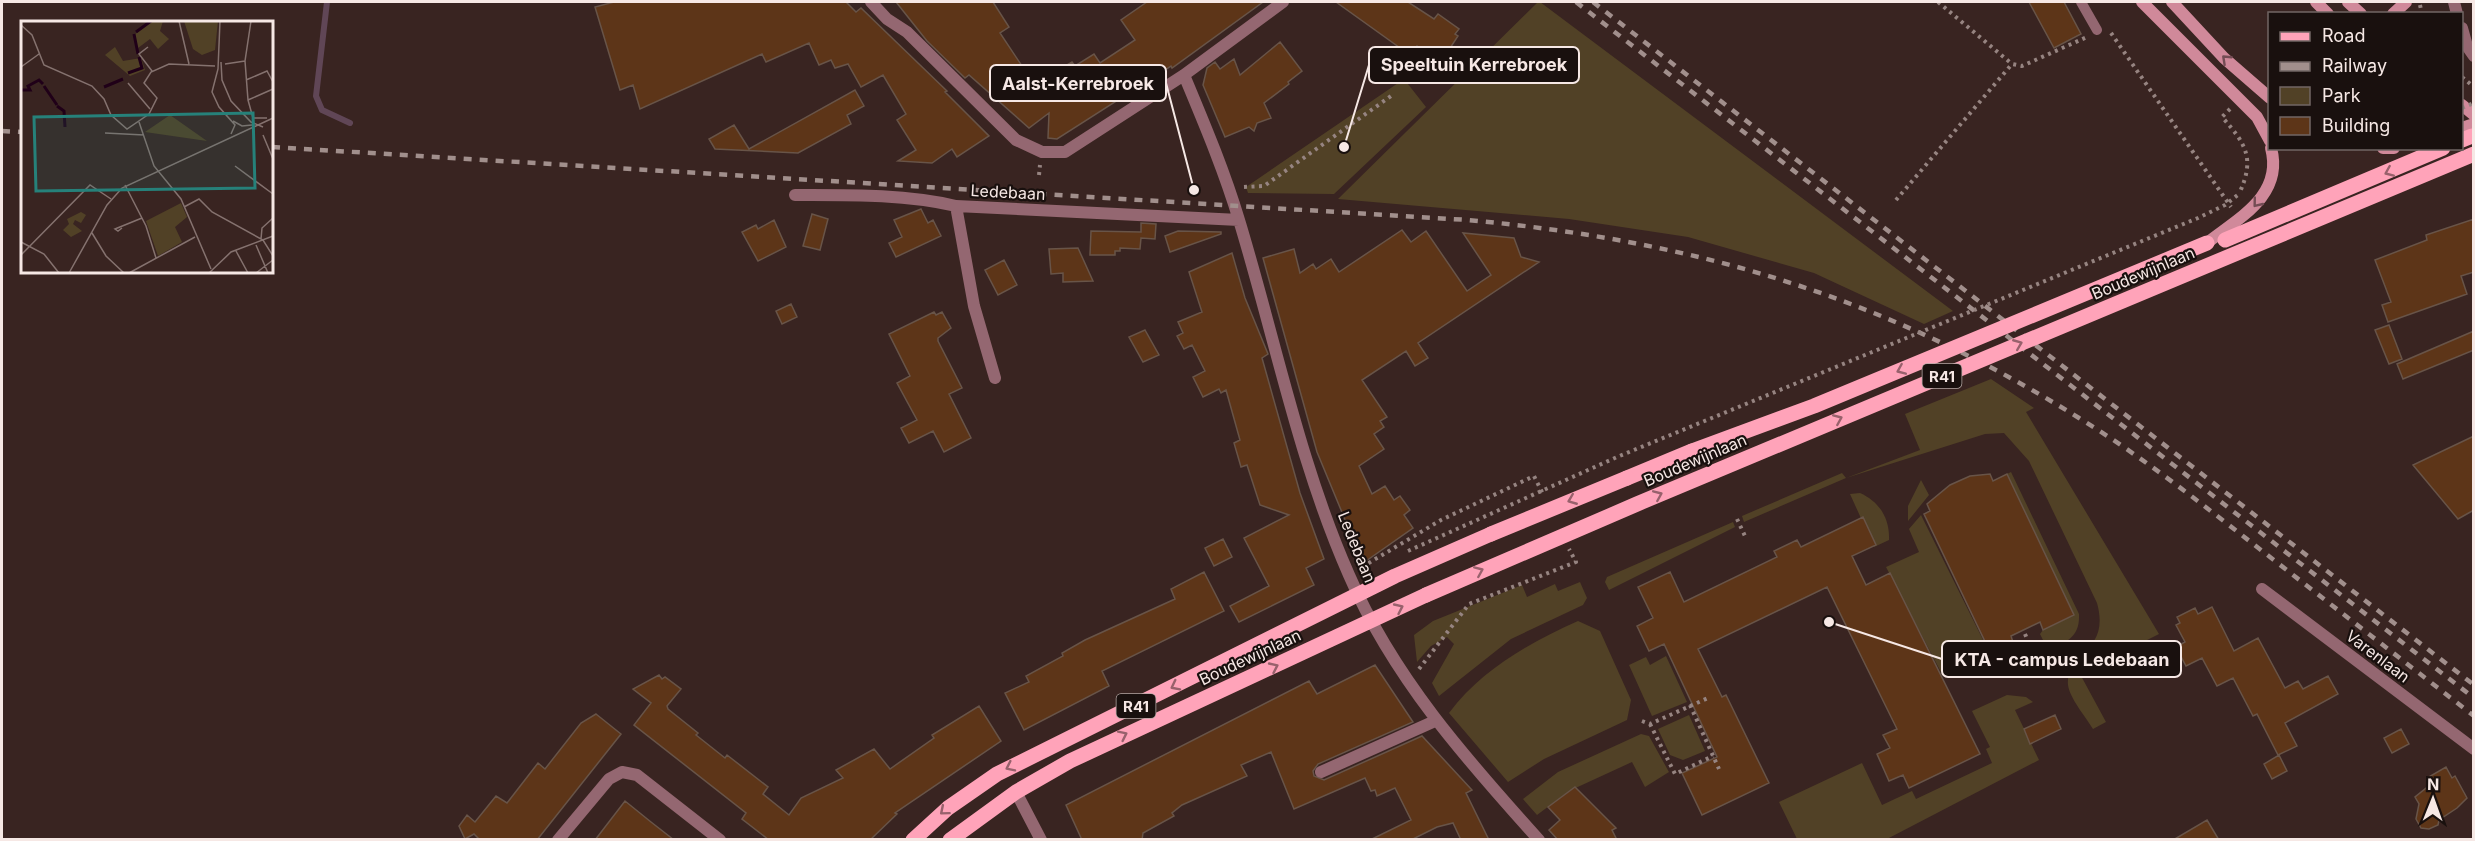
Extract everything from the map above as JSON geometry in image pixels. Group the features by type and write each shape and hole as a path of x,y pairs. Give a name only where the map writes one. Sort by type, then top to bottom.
{"main road":[{"path":"2142,2 2257,117 2268,136"},
{"path":"2172,2 2224,58 2268,96"},
{"name":"Boudewijnlaan","path":"913,840 948,808 997,774 1414,567 1544,512 1814,406 2207,243 2245,217 2262,199 2270,180 2272,150"},
{"name":"Boudewijnlaan","path":"2207,243 2225,240 2438,150"},
{"name":"Boudewijnlaan","path":"950,840 1016,792 1070,761 1179,708 1221,692 1426,596 1647,499 2474,153"}],"street":[{"path":"871,2 887,19 907,32 1016,140 1042,152 1065,152 1184,75 1283,2"},
{"path":"2463,31 2470,51"},
{"name":"Ledebaan","path":"1184,75 1239,220 1316,489 1349,575 1373,620 1435,721 1539,840"},
{"name":"Ledebaan","path":"795,195 925,201 956,206 1239,220"},
{"name":"Ledebaan","path":"956,206 974,306 995,378"},
{"name":"Varenlaan","path":"2262,589 2474,749"},
{"path":"1321,772 1435,721"},
{"path":"558,840 609,779 622,772 637,775 720,840"},
{"path":"1016,792 1041,840"}],"lane":[{"path":"2081,2 2097,30"}],"path":[{"path":"1938,2 2012,64 2022,66 2097,30"},
{"path":"1896,200 2012,64"},
{"path":"1228,189 1264,186 1391,96"},
{"path":"1408,551 1617,458 2225,205 2239,195 2246,179 2249,162 2243,142 2222,117 2239,98"},
{"path":"1737,519 1745,536"},
{"path":"2025,634 2040,670"},
{"path":"1650,724 1708,698"},
{"path":"1690,705 1719,769"},
{"path":"1642,721 1650,724 1675,774 1713,756"}],"green space":[{"path":"1538,2 1953,311 1924,324 1814,273 1688,237 1569,219 1338,199"},
{"path":"1404,79 1426,107 1334,194 1248,193 1246,187"},
{"path":"1991,379 2034,408 2026,412 2159,634 2080,674 2106,722 2093,729 2075,702 2068,685 2073,665 2093,642 2098,632 2100,620 2097,603 2029,461 2004,433 1985,434 1846,478 1920,450 1905,414"},
{"path":"2011,472 2079,614 2077,628 2071,638 2048,650 2040,634 2043,630 2074,615 2007,474"},
{"path":"1842,473 1846,478 1744,522 1742,516"},
{"path":"1921,480 1929,495 1908,521 1908,506"},
{"path":"1860,493 1878,506 1888,525 1889,540 1874,547 1850,494"},
{"path":"1921,515 1992,658 1957,676 1954,672 1943,676 1886,567 1919,552 1909,529"},
{"path":"1733,522 1735,527 1609,590 1605,582 1607,577"},
{"path":"1580,582 1587,598 1583,605 1511,639 1439,696 1432,683 1454,644 1447,637 1431,646 1417,662 1414,635 1433,621 1522,585 1527,597 1555,584 1558,591"},
{"path":"1578,621 1600,631 1631,700 1627,720 1544,759 1508,782 1449,713 1476,684 1507,659"},
{"path":"1666,656 1687,702 1652,716 1629,665 1646,657 1650,665"},
{"path":"2007,695 2026,697 2033,702 2015,710 2039,760 1887,839 1797,839 1779,802 1862,763 1882,805 1912,791 1916,799 1992,763 1986,749 1990,747 1972,711"},
{"path":"1689,715 1705,751 1683,760 1670,755 1658,729"},
{"path":"1641,734 1649,736 1669,772 1645,787 1632,762 1569,791 1537,815 1523,799 1558,772"}],"building":[{"path":"614,2 846,2 856,12 861,8 947,91 945,92 989,136 957,157 952,149 932,163 898,161 916,150 897,120 906,114 883,75 861,87 848,64 835,68 831,60 819,65 809,43 766,62 762,54 640,109 633,85 620,90 595,7"},
{"path":"896,2 993,2 1009,27 1000,33 1030,78 1048,67 1052,74 1072,62 1075,66 1094,54 1100,63 1135,40 1121,20 1147,2 1263,2 1172,68 1171,66 1057,139 1048,138 1049,113 1029,128 969,75 965,78 927,41"},
{"path":"1336,2 1408,2 1434,19 1438,14 1459,29 1455,34 1458,36 1441,62 1417,46 1410,55"},
{"path":"2029,2 2064,2 2081,34 2054,48"},
{"path":"1280,42 1302,71 1264,103 1271,118 1257,123 1254,131 1249,127 1225,137 1203,85 1207,68 1215,62 1220,69 1234,59 1240,75"},
{"path":"855,90 864,106 847,115 851,124 798,153 715,149 709,139 734,125 749,149"},
{"path":"921,209 928,223 933,220 941,236 896,257 889,243 902,237 894,220"},
{"path":"812,214 828,219 820,250 803,246"},
{"path":"2474,219 2474,272 2461,276 2467,294 2388,322 2382,305 2391,302 2375,260 2427,240 2426,235"},
{"path":"774,220 786,247 758,261 742,232 756,225 758,229"},
{"path":"1141,223 1156,224 1155,239 1141,238 1140,249 1120,248 1120,251 1115,251 1115,255 1090,255 1091,231 1141,232"},
{"path":"1402,230 1411,242 1426,231 1467,291 1491,275 1463,233 1514,238 1521,257 1539,262 1418,343 1428,358 1415,366 1406,351 1362,380 1387,417 1380,421 1384,427 1374,434 1384,449 1359,466 1372,494 1385,486 1394,500 1400,496 1410,510 1404,515 1413,528 1366,561 1346,522 1317,452 1263,258 1294,249 1300,273 1313,264 1316,269 1331,259 1339,272"},
{"path":"1178,231 1221,232 1221,234 1170,252 1165,236"},
{"path":"1078,248 1093,281 1063,282 1063,273 1051,274 1049,249"},
{"path":"1232,253 1245,298 1268,354 1262,358 1300,493 1324,559 1306,568 1314,585 1239,622 1230,606 1269,586 1244,538 1289,515 1260,505 1247,465 1241,467 1234,443 1240,440 1226,390 1221,393 1219,389 1203,397 1193,377 1205,371 1192,345 1184,349 1177,336 1183,333 1178,322 1202,312 1189,272"},
{"path":"1004,260 1017,285 998,295 985,270"},
{"path":"791,304 797,317 782,324 776,311"},
{"path":"934,312 936,315 942,312 951,328 938,338 938,341 962,388 949,394 971,438 944,452 933,431 909,443 901,428 917,420 897,383 910,376 889,334"},
{"path":"2389,325 2402,359 2389,364 2375,330"},
{"path":"1145,330 1159,355 1143,362 1129,337"},
{"path":"2474,331 2474,350 2403,379 2397,364"},
{"path":"2474,436 2474,510 2458,519 2413,465"},
{"path":"1990,474 1993,481 2007,474 2074,615 2043,630 2040,622 2011,636 2017,655 2000,663 1995,653 1991,654 1924,514 1930,511 1927,504 1950,485 1970,476"},
{"path":"1863,517 1876,545 1852,556 1866,585 1890,573 1980,754 1909,788 1903,775 1889,781 1877,754 1890,748 1883,735 1897,729 1827,587 1698,649 1722,697 1726,695 1769,783 1702,815 1682,773 1717,757 1664,644 1649,651 1637,626 1653,618 1638,587 1670,572 1684,602 1777,557 1774,551 1797,540 1801,547"},
{"path":"1223,539 1232,557 1214,566 1205,548"},
{"path":"1204,572 1224,611 1102,671 1109,686 1024,730 1005,693 1029,682 1026,676 1063,656 1062,653 1085,640 1175,599 1171,589"},
{"path":"2212,607 2234,651 2258,638 2285,688 2298,681 2303,689 2328,676 2338,694 2285,723 2297,746 2278,755 2257,714 2253,716 2233,678 2217,686 2202,658 2186,666 2176,647 2185,642 2176,625 2180,623 2177,617 2195,608 2198,614"},
{"path":"1375,665 1413,722 1318,764 1313,771 1314,776 1324,780 1422,736 1472,790 1466,793 1489,840 1461,840 1453,823 1437,827 1411,840 1370,840 1411,820 1395,788 1377,796 1375,790 1371,791 1365,778 1294,809 1271,752 1241,765 1247,776 1182,805 1172,813 1174,816 1143,833 1142,840 1082,840 1066,805 1309,681 1317,694"},
{"path":"659,675 681,689 667,706 668,709 725,758 727,755 768,787 763,794 789,815 801,798 843,778 836,770 874,749 890,769 934,738 932,735 979,706 1001,741 895,813 897,814 870,840 769,840 742,819 746,813 634,725 651,703 633,689"},
{"path":"596,714 621,734 537,840 480,840 474,834 465,839 459,826 467,815 475,822 496,796 507,803 538,763 545,769 581,723"},
{"path":"2055,715 2061,729 2030,744 2024,729"},
{"path":"2401,729 2409,744 2392,753 2384,738"},
{"path":"2279,755 2287,771 2272,779 2264,764"},
{"path":"2446,767 2452,778 2455,776 2467,798 2439,820 2438,825 2429,829 2421,828 2416,819 2419,804 2415,797 2431,784 2427,778"},
{"path":"1575,787 1616,828 1612,830 1617,840 1558,840 1549,830 1560,820 1548,807"},
{"path":"625,801 651,822 674,840 595,840"},
{"path":"2207,820 2219,840 2173,840"}],"waterway":[{"path":"327,2 316,96 322,110 350,123"}],"railway":[{"path":"1576,2 2474,698"},
{"path":"1593,2 2474,685"},
{"path":"2,131 21,132"},
{"path":"273,147 1468,220 1633,243 1711,260 1786,282 1860,308 1933,339 2006,376 2079,418 2176,485 2474,716"}],"place":[{"name":"Speeltuin Kerrebroek","path":"1344,147"},
{"name":"Aalst-Kerrebroek","path":"1194,190"},
{"name":"KTA - campus Ledebaan","path":"1829,622"}]}
